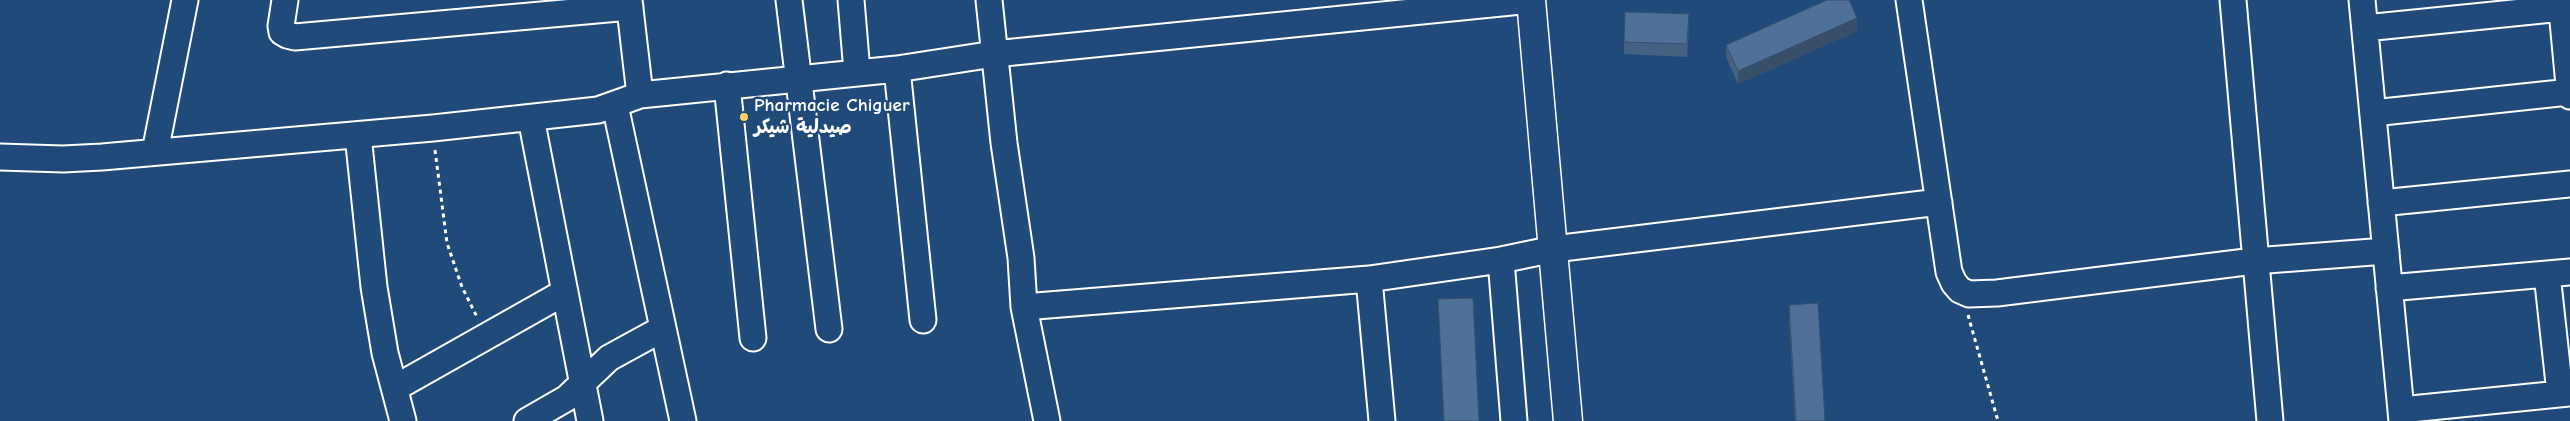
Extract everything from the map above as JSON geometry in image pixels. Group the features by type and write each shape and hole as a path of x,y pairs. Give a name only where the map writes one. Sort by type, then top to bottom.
{"main road":[{"path":"1531,0 1568,421"}],"street":[{"path":"155,152 185,0"},
{"path":"285,0 281,26 287,36 295,37 465,11 630,4 640,95"},
{"path":"789,0 829,329"},
{"path":"851,0 858,72"},
{"path":"990,0 1004,143 1021,258 1024,307 1047,421"},
{"path":"0,157 63,159 358,135 531,118 598,110 640,95 897,69 994,54 1531,0"},
{"path":"1909,0 1949,272 1960,290 1969,294 1996,293 2254,262 2386,251"},
{"path":"2233,0 2254,262 2270,421"},
{"path":"2362,0 2386,251 2389,288 2401,416 2565,393 2559,273 2389,288"},
{"path":"2365,28 2562,4 2570,96"},
{"path":"897,69 923,320"},
{"path":"727,85 753,338"},
{"path":"2373,113 2570,92"},
{"path":"615,105 683,421"},
{"path":"531,118 590,421"},
{"path":"358,135 374,287 385,353 404,421"},
{"path":"2381,203 2570,184"},
{"path":"1024,307 1369,279 1500,260 1554,249 1939,202"},
{"path":"1500,260 1514,421"},
{"path":"1369,279 1382,421"},
{"path":"395,388 565,292"},
{"path":"527,421 551,409 582,384 609,358 662,328"}],"path":[{"path":"433,128 447,242 462,287 487,335"},
{"path":"1960,290 1998,421"}],"building":[{"path":"1827,0 1849,0 1857,18 1738,71 1726,45"},
{"path":"1625,12 1689,14 1687,44 1624,42"},
{"path":"1473,298 1479,421 1444,421 1438,299"},
{"path":"1818,303 1825,421 1796,421 1789,305"}],"place":[{"name":"Pharmacie Chiguer صيدلية شيكر","path":"744,117"}]}
